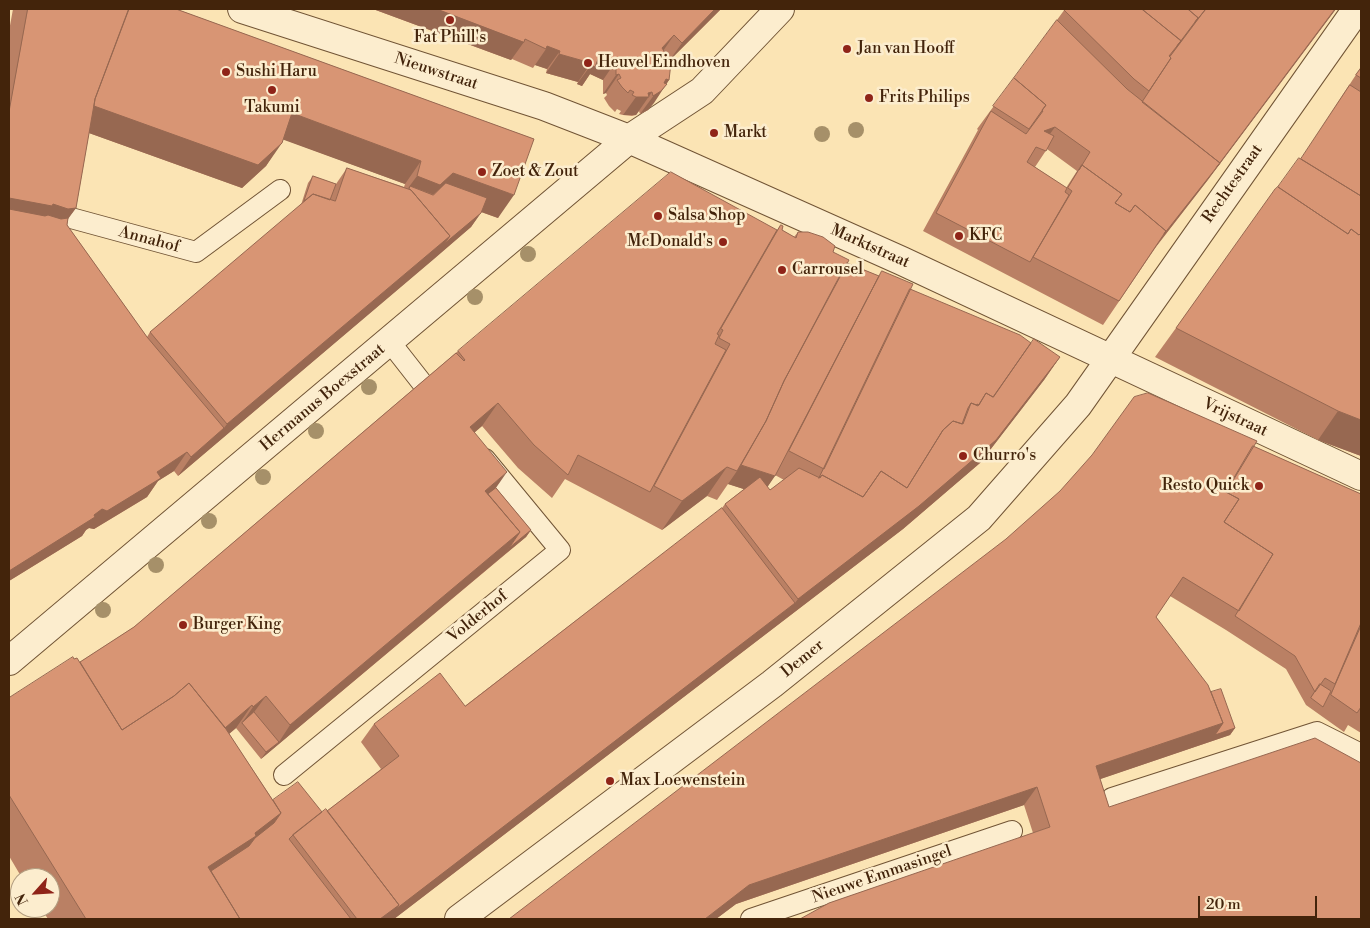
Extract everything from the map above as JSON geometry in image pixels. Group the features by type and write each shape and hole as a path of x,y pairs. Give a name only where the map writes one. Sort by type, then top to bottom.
{"street":[{"name":"Nieuwstraat","path":"242,9 280,15 544,106 629,139"},
{"path":"629,139 702,91 780,9"},
{"name":"Rechtestraat","path":"1109,360 1357,9"},
{"path":"629,139 639,116 637,112"},
{"name":"Hermanus Boexstraat","path":"11,655 390,342 629,139"},
{"name":"Marktstraat","path":"629,139 902,261 1109,360"},
{"name":"Vrijstraat","path":"1109,360 1361,476"},
{"name":"Demer","path":"459,919 772,684 979,518 1078,405 1109,360"}],"lane":[{"name":"Annahof","path":"60,215 196,252 280,190"},
{"path":"390,342 426,388"},
{"name":"Volderhof","path":"284,775 560,550 474,446"},
{"path":"1112,798 1317,732 1361,754"},
{"name":"Nieuwe Emmasingel","path":"751,919 1012,831"}],"building":[{"path":"28,9 129,9 95,99 76,208 68,209 53,204 52,206 9,198 9,112"},
{"path":"129,9 176,9 534,139 514,195 453,173 440,185 417,176 421,161 292,113 282,143 258,165 94,106"},
{"name":"Heuvel Eindhoven","path":"437,9 715,9 682,43 674,35 662,48 669,59 666,60 668,64 671,63 669,80 666,79 664,83 667,84 661,91 653,96 652,92 648,93 649,97 636,97 632,95 634,92 630,90 628,93 617,80 621,78 619,74 616,75 616,61 600,54 595,67 591,63 559,54 560,51 547,46 546,49 525,39 524,42"},
{"path":"1065,9 1142,9 1181,41 1169,56 1171,58 1149,91 1134,79"},
{"path":"1142,9 1188,9 1198,18 1181,41"},
{"path":"1188,9 1206,9 1195,22 1198,18"},
{"path":"1206,9 1335,9 1220,163 1142,102 1170,57"},
{"path":"1057,20 1127,89 1220,163 1164,234 1166,231 1135,205 1130,212 1115,203 1122,194 1082,165 1090,152 1055,127 1044,131 1054,136 1046,151 1036,147 1027,162 1067,188 1065,192 1069,195 1030,262 936,213 991,111 1026,134 1043,111 1046,105 1014,78"},
{"path":"1361,68 1361,78 1356,75"},
{"path":"1014,78 1046,105 1029,129 993,106"},
{"path":"1350,85 1361,92 1361,196 1301,159"},
{"path":"1299,158 1361,196 1361,233 1359,235 1351,229 1348,234 1278,187"},
{"path":"1082,165 1122,194 1115,203 1130,212 1135,205 1166,231 1119,301 1033,257 1072,191 1068,188"},
{"path":"347,168 411,190 450,236 227,424 150,332 313,194 335,201"},
{"path":"671,172 777,230 717,334 719,335 715,344 726,350 650,492 578,455 568,475 534,445 498,403 470,427 507,472 485,491 520,532 290,725 266,696 253,707 252,705 225,728 189,683 174,696 122,730 80,662 134,627 456,353 464,361 458,351"},
{"path":"313,176 336,184 330,200 313,194 304,201"},
{"path":"446,183 487,198 481,213 444,244 450,236 409,189 410,186 433,195"},
{"path":"1278,187 1348,234 1351,229 1359,235 1361,233 1361,420 1338,411 1176,328"},
{"path":"9,209 61,219 68,218 67,225 147,337 224,428 191,457 187,452 157,472 161,478 107,511 102,509 94,515 95,517 9,571"},
{"path":"781,225 783,226 782,230 796,238 798,232 808,232 823,237 835,246 833,252 849,260 784,381 766,421 737,471 727,467 682,501 654,486 730,344 719,338 723,330 721,329"},
{"path":"847,263 879,276 775,476 741,465 766,421 784,381"},
{"path":"882,271 913,284 824,469 789,451"},
{"path":"910,289 1020,335 1031,343 993,397 986,393 979,405 971,403 962,424 953,421 943,430 907,488 881,471 863,497 822,475 819,478"},
{"path":"1034,339 1060,357 996,440 919,506 798,599 725,504 760,477 770,490 799,468 820,478 822,475 863,497 881,471 907,488 943,430 953,421 963,424 971,403 978,406 986,393 993,397"},
{"path":"1148,393 1257,441 1226,492 1239,499 1224,522 1273,554 1239,611 1183,577 1156,617 1208,685 1223,723 1096,766 1109,807 1315,738 1361,763 1361,919 800,919 829,903 1050,827 1037,787 749,885 705,919 509,919 1006,539 1060,491 1092,455 1134,397"},
{"path":"1253,446 1361,494 1361,623 1335,684 1325,678 1315,692 1295,656 1235,616 1273,554 1224,522 1239,499 1226,492"},
{"path":"496,488 531,530 509,548 520,532 488,494"},
{"path":"722,508 795,603 396,909 399,905 327,811 399,756 374,724 440,673 465,706"},
{"path":"1361,626 1361,707 1357,713 1331,695"},
{"path":"73,657 74,659 77,658 122,730 174,696 189,683 224,726 281,813 255,833 256,836 208,867 240,919 86,919 60,877 60,868 54,868 9,795 9,698"},
{"path":"1320,684 1331,691 1323,707 1311,698"},
{"path":"1221,689 1235,728 1215,735 1223,723 1211,692"},
{"path":"254,712 279,742 266,752 242,723"},
{"path":"298,782 322,812 289,839 351,919 240,919 211,871 249,846 255,838 274,823 281,813 273,800"},
{"path":"326,809 399,905 380,919 357,919 293,835"}],"place":[{"name":"Fat Phill's","path":"450,20"},
{"name":"Jan van Hooff","path":"847,49"},
{"name":"Heuvel Eindhoven","path":"588,63"},
{"name":"Sushi Haru","path":"226,72"},
{"name":"Takumi","path":"272,90"},
{"name":"Frits Philips","path":"869,98"},
{"name":"Markt","path":"714,133"},
{"name":"Zoet & Zout","path":"482,172"},
{"name":"Salsa Shop","path":"658,216"},
{"name":"KFC","path":"959,236"},
{"name":"McDonald's","path":"723,242"},
{"name":"Carrousel","path":"782,270"},
{"name":"Churro's","path":"963,456"},
{"name":"Resto Quick","path":"1259,486"},
{"name":"Burger King","path":"183,625"},
{"name":"Max Loewenstein","path":"610,781"}]}
